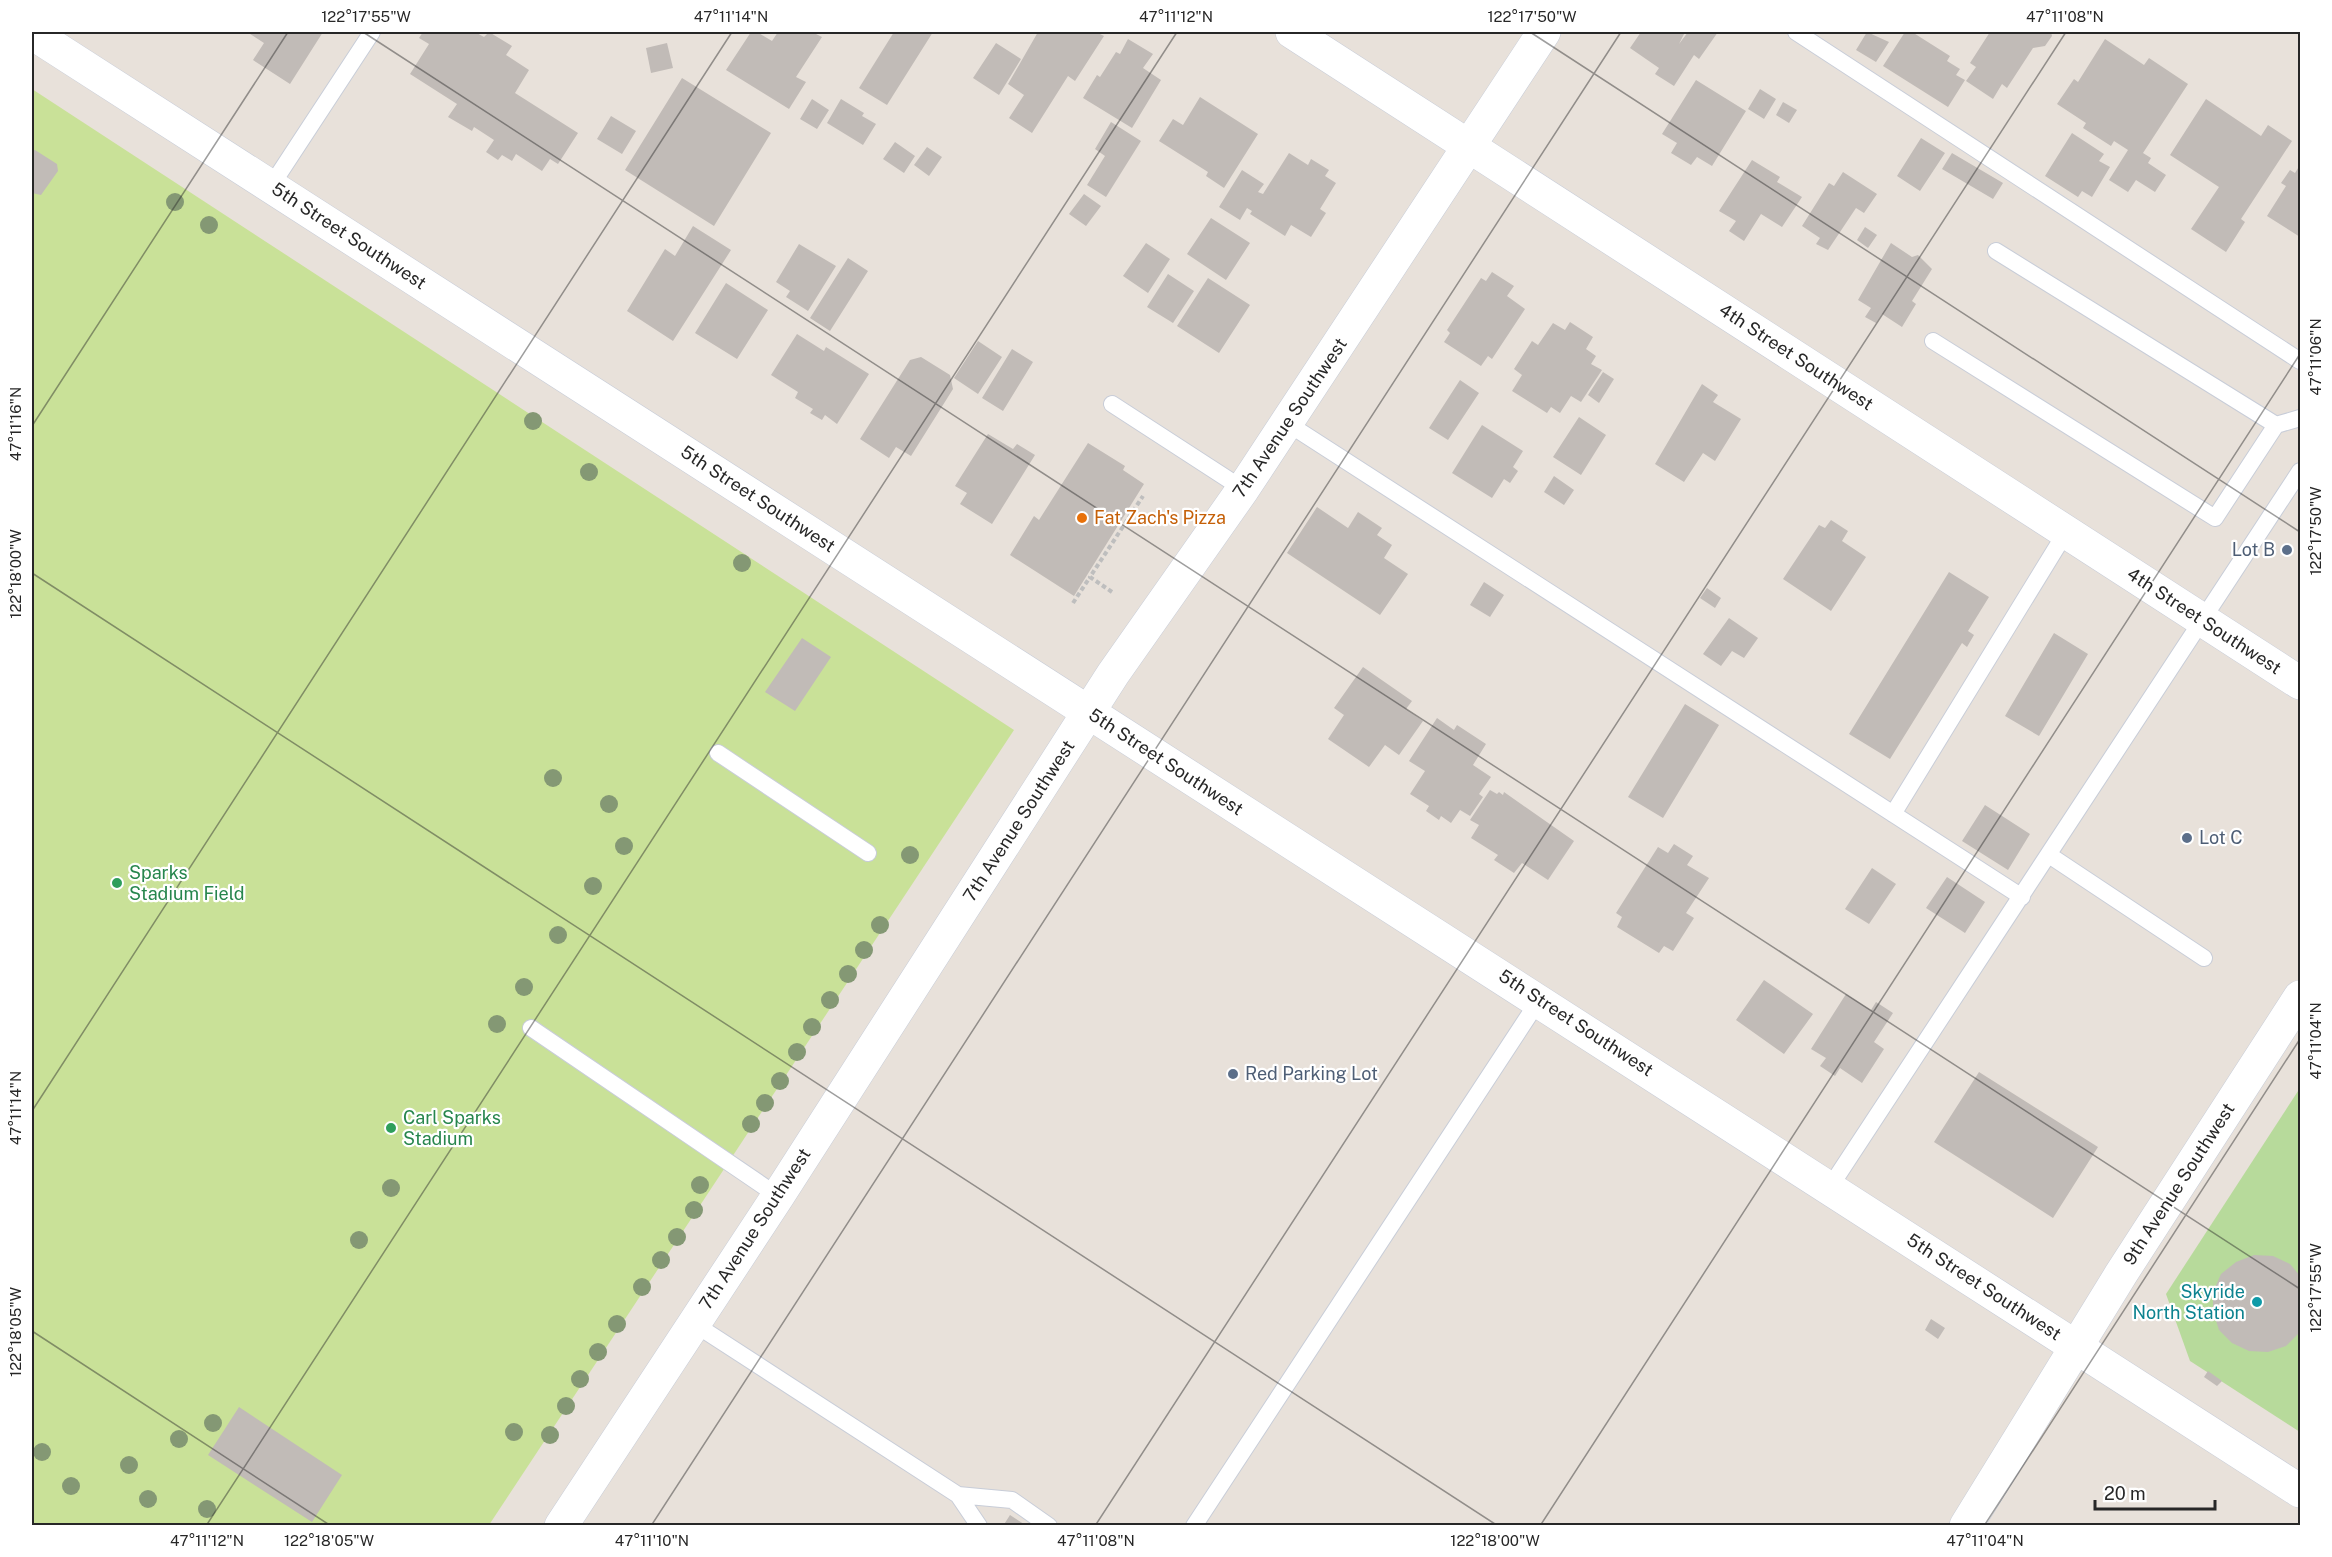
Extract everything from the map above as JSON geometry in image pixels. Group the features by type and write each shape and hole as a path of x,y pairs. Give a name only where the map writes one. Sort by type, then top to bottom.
{"street":[{"name":"4th Street Southwest","path":"1292,32 2301,683"},
{"name":"7th Avenue Southwest","path":"561,1526 1089,712 1243,489 1544,32"},
{"name":"5th Street Southwest","path":"32,33 2301,1491"},
{"name":"9th Avenue Southwest","path":"1966,1526 2076,1347 2301,997"}],"lane":[{"path":"271,186 372,32"},
{"path":"1796,32 2301,361"},
{"path":"1996,251 2276,424"},
{"path":"1933,341 2215,518 2276,424 2301,418"},
{"path":"1112,404 1243,489"},
{"path":"1287,423 2022,897"},
{"path":"1830,1187 2301,471"},
{"path":"1893,814 2066,532"},
{"path":"718,753 868,853"},
{"path":"2049,855 2204,958"},
{"path":"1194,1526 1539,1000"},
{"path":"531,1028 777,1196"},
{"path":"693,1323 958,1495 979,1526"},
{"path":"958,1495 1012,1500 1049,1526"}],"path":[{"path":"1073,603 1143,496"},
{"path":"1090,577 1112,592"}],"green space":[{"name":"Carl Sparks Stadium","path":"32,89 1014,730 489,1525 32,1525"},
{"path":"2300,1088 2300,1432 2190,1361 2166,1294"}],"building":[{"path":"247,32 323,32 290,84 253,60 264,43"},
{"path":"423,32 475,32 484,37 489,32 512,46 506,55 529,70 515,93 578,133 558,164 550,159 542,171 516,154 512,161 502,155 498,160 486,152 494,140 474,127 472,131 448,117 457,104 410,74 429,44 419,38"},
{"path":"751,32 757,32 772,41 778,32 812,32 822,37 796,77 806,82 789,109 726,70"},
{"path":"894,32 933,32 887,105 859,88"},
{"path":"1038,32 1096,32 1104,36 1075,81 1068,76 1032,133 1009,118 1024,95 1008,84"},
{"path":"1641,32 1685,32 1679,44 1688,32 1718,32 1699,59 1694,55 1674,86 1655,74 1659,68 1630,48"},
{"path":"1867,32 1889,42 1876,62 1856,50"},
{"path":"1905,32 1912,32 1950,56 1947,61 1960,69 1956,75 1965,80 1948,107 1883,66"},
{"path":"1990,32 2051,32 2052,36 2045,46 2033,48 2007,88 2002,84 1993,99 1966,81 1976,67 1970,63"},
{"path":"1128,39 1153,54 1143,68 1161,80 1132,128 1083,98 1097,75 1100,77 1116,52 1120,54"},
{"path":"2105,39 2144,65 2149,58 2188,84 2143,153 2151,158 2148,163 2166,175 2155,192 2136,180 2128,192 2109,180 2128,150 2114,141 2111,146 2083,128 2086,123 2057,104 2074,79 2078,82"},
{"path":"667,43 673,68 651,73 646,48"},
{"path":"996,43 1021,59 999,95 973,78"},
{"path":"682,78 771,133 714,226 625,170"},
{"path":"1696,80 1746,111 1712,166 1697,157 1691,165 1671,153 1677,143 1662,134"},
{"path":"1760,89 1776,99 1764,119 1748,109"},
{"path":"1200,97 1258,134 1224,188 1206,176 1208,172 1159,141 1173,119 1183,125"},
{"path":"812,99 829,110 817,129 800,119"},
{"path":"841,99 864,113 862,116 876,124 863,145 827,123"},
{"path":"2206,99 2261,136 2268,125 2292,141 2241,219 2245,222 2226,252 2191,229 2219,187 2170,155"},
{"path":"1783,102 1797,110 1789,123 1776,115"},
{"path":"611,116 636,131 622,154 597,139"},
{"path":"1111,122 1141,141 1106,197 1087,185 1105,156 1095,149"},
{"path":"2072,133 2104,154 2099,161 2110,167 2092,197 2082,191 2078,197 2045,176"},
{"path":"1921,138 1945,153 1920,191 1897,176"},
{"path":"895,142 915,156 904,173 883,159"},
{"path":"927,147 942,157 929,176 914,165"},
{"path":"35,150 57,164 58,171 41,195 32,193 32,151"},
{"path":"1289,153 1308,165 1311,159 1329,170 1325,176 1336,183 1320,209 1326,213 1311,237 1291,225 1285,236 1250,214 1252,211 1247,208 1240,220 1219,207 1242,170 1264,184 1258,192 1263,194"},
{"path":"1952,153 2003,183 1993,199 1942,169"},
{"path":"1752,160 1780,177 1777,182 1802,197 1782,227 1761,214 1744,241 1729,231 1736,221 1719,211"},
{"path":"2300,165 2300,237 2267,216 2286,186 2281,183 2290,170 2295,173"},
{"path":"1843,172 1877,194 1864,213 1856,208 1828,250 1816,244 1820,238 1802,226 1829,183 1834,186"},
{"path":"1084,194 1101,206 1086,226 1069,214"},
{"path":"1211,218 1250,243 1226,280 1187,254"},
{"path":"693,226 731,250 673,341 627,311 665,249 675,256"},
{"path":"1865,227 1877,235 1868,248 1857,240"},
{"path":"1146,243 1170,259 1148,293 1123,276"},
{"path":"1891,243 1912,257 1918,255 1932,269 1912,301 1916,304 1902,327 1882,314 1876,323 1865,317 1871,308 1858,300"},
{"path":"799,244 836,266 808,311 786,297 790,291 776,282"},
{"path":"848,258 868,271 830,331 810,318"},
{"path":"1492,272 1514,286 1507,296 1525,309 1492,359 1488,356 1481,366 1444,342 1450,333 1447,330 1481,278 1486,281"},
{"path":"1168,274 1194,291 1173,323 1147,307"},
{"path":"1208,278 1250,305 1219,353 1177,326"},
{"path":"726,283 768,310 737,359 695,333"},
{"path":"1570,322 1593,337 1586,349 1596,356 1591,364 1602,370 1581,402 1571,396 1560,413 1551,407 1547,413 1512,391 1522,375 1514,369 1532,341 1538,345 1553,323 1565,330"},
{"path":"797,334 824,351 826,347 869,374 837,424 825,415 822,420 810,413 813,409 795,398 798,392 771,375"},
{"path":"978,341 1002,357 978,394 954,378"},
{"path":"1012,349 1033,362 1003,411 982,398"},
{"path":"921,357 950,375 953,389 911,456 896,447 889,458 860,439 910,360"},
{"path":"1603,372 1614,379 1599,403 1588,395"},
{"path":"1460,380 1479,393 1448,440 1429,428"},
{"path":"1702,384 1718,395 1713,402 1741,419 1715,461 1703,453 1684,482 1655,464"},
{"path":"1579,417 1606,435 1581,475 1553,457"},
{"path":"1482,425 1523,451 1513,467 1518,471 1510,483 1504,479 1492,498 1452,473"},
{"path":"988,434 1013,449 1017,444 1035,455 992,524 960,504 967,493 955,486"},
{"name":"Fat Zach's Pizza","path":"1088,443 1125,466 1123,470 1144,484 1074,596 1010,555 1034,516 1039,520"},
{"path":"1554,476 1574,490 1564,505 1544,492"},
{"path":"1317,507 1348,528 1358,512 1382,528 1377,535 1392,545 1384,558 1408,574 1380,615 1287,553"},
{"path":"1831,520 1848,531 1842,541 1866,557 1831,611 1783,579 1819,525 1825,528"},
{"path":"1949,572 1989,597 1968,631 1974,635 1967,647 1962,643 1890,759 1849,734"},
{"path":"1484,582 1504,595 1490,617 1470,605"},
{"path":"1707,588 1721,598 1715,608 1700,598"},
{"path":"1729,618 1758,638 1744,658 1732,651 1721,666 1703,654"},
{"path":"2054,633 2088,654 2039,736 2005,716"},
{"path":"802,638 831,657 795,711 765,692"},
{"path":"1363,667 1412,701 1406,709 1423,721 1399,755 1385,745 1369,767 1328,739 1344,715 1334,708"},
{"path":"1685,704 1719,725 1663,818 1628,797"},
{"path":"1437,718 1454,730 1457,725 1486,744 1473,765 1491,777 1479,794 1483,797 1470,816 1460,810 1451,823 1441,816 1439,820 1426,811 1429,806 1410,794 1425,771 1409,761"},
{"path":"1490,790 1503,795 1504,792 1574,841 1548,880 1522,863 1514,873 1494,860 1498,855 1471,838 1479,825 1470,820"},
{"path":"1985,805 2030,834 2008,870 1962,841"},
{"path":"1674,844 1693,856 1687,865 1709,878 1686,913 1694,918 1673,951 1664,946 1659,953 1617,927 1622,917 1616,913 1658,847 1668,853"},
{"path":"1872,868 1896,884 1869,924 1845,909"},
{"path":"1947,877 1985,902 1965,933 1926,908"},
{"path":"1764,980 1813,1014 1784,1054 1736,1020"},
{"path":"1846,994 1871,1010 1876,1002 1893,1013 1874,1042 1884,1049 1862,1083 1840,1068 1835,1076 1820,1066 1826,1058 1811,1049"},
{"path":"1979,1072 2098,1147 2053,1218 1934,1142"},
{"name":"Skyride North Station","path":"2254,1255 2273,1256 2290,1264 2300,1276 2300,1332 2286,1346 2268,1352 2249,1351 2232,1343 2219,1330 2213,1311 2213,1292 2221,1274 2236,1262"},
{"path":"1931,1319 1945,1328 1938,1339 1925,1330"},
{"path":"2208,1371 2222,1381 2217,1386 2204,1377"},
{"path":"239,1407 342,1475 312,1522 208,1455"},
{"path":"1010,1515 1027,1526 1003,1526"}],"place":[{"name":"Fat Zach's Pizza","path":"1082,518"},
{"name":"Lot B","path":"2287,550"},
{"name":"Lot C","path":"2187,838"},
{"name":"Sparks Stadium Field","path":"117,883"},
{"name":"Red Parking Lot","path":"1233,1074"},
{"name":"Carl Sparks Stadium","path":"391,1128"},
{"name":"Skyride North Station","path":"2257,1302"}]}
